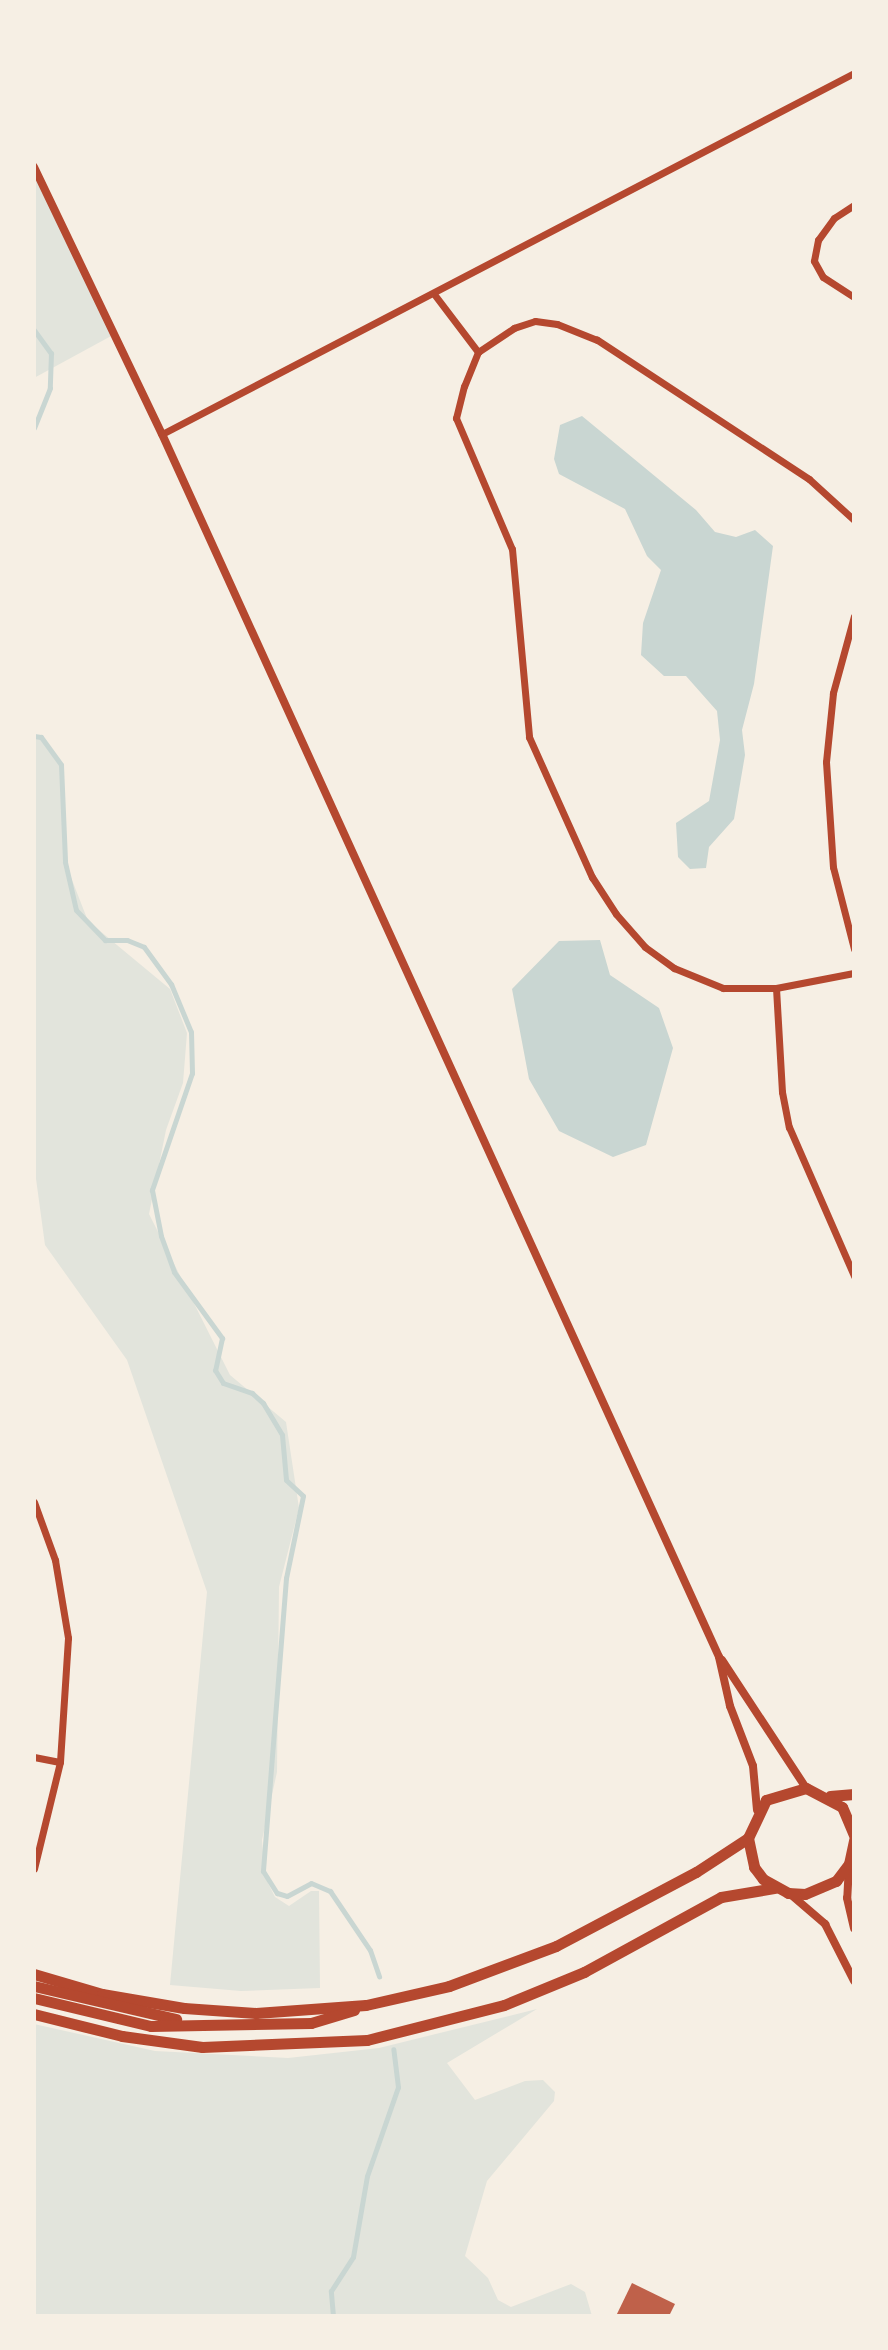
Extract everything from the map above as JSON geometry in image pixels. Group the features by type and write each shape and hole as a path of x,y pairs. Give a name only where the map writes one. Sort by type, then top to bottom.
{"main road":[{"path":"830,1796 842,1807 854,1838 852,1856 822,1890 788,1893 775,1888 754,1867 748,1838 757,1810 779,1792 806,1788 830,1796 854,1794"},
{"path":"34,1998 151,2026 196,2022 311,2023 366,2005 449,1986 556,1946 696,1872 748,1838"},
{"path":"34,2014 122,2036 202,2047 367,2040 504,2005 584,1972 721,1897 775,1888"},
{"path":"34,1974 102,1994 184,2008 256,2013 366,2005"},
{"path":"34,1986 74,1999 196,2022"}],"street":[{"path":"162,434 854,73"},
{"path":"34,167 162,434 719,1657 806,1788"},
{"path":"854,205 826,229 814,261 823,277 854,297"},
{"path":"434,294 478,352"},
{"path":"854,520 809,479 597,340 535,321 478,352 456,418 512,549 529,737 592,877 635,936 674,968 723,988 776,988 854,973"},
{"path":"854,616 832,704 826,797 833,867 854,949"},
{"path":"776,988 789,1127 854,1276"},
{"path":"34,1502 55,1560 68,1638 60,1762 34,1869"},
{"path":"719,1657 730,1706 753,1766 757,1810"},
{"path":"34,1757 60,1762"},
{"path":"852,1856 847,1898 854,1928"},
{"path":"788,1893 825,1924 854,1981"}],"shaded area":[{"path":"34,168 113,335 34,378"},
{"path":"582,416 696,510 715,532 736,537 755,530 773,546 754,684 742,730 745,755 734,819 709,847 706,868 690,869 678,857 676,823 709,801 720,740 717,711 686,676 664,676 641,655 643,623 661,570 647,556 625,509 559,474 554,459 560,425"},
{"path":"34,736 41,737 61,765 65,862 88,921 170,989 187,1033 183,1083 166,1130 149,1214 230,1375 286,1422 299,1508 279,1587 277,1772 262,1840 265,1877 275,1897 289,1906 311,1891 319,1891 320,1988 241,1991 170,1985 207,1592 127,1360 45,1245 34,1164"},
{"path":"600,940 610,975 659,1008 673,1048 646,1145 613,1157 559,1131 529,1079 512,989 559,941"},
{"path":"537,2009 447,2063 475,2100 525,2081 543,2080 555,2092 554,2101 487,2181 465,2256 488,2278 498,2300 511,2307 571,2284 585,2292 592,2316 34,2316 34,2024 155,2051 288,2058 379,2048"}],"building":[{"path":"632,2283 675,2304 669,2316 616,2316"}],"waterway":[{"path":"34,330 51,353 50,388 34,428"},
{"path":"34,736 41,737 61,765 65,862 76,910 105,940 127,940 144,947 171,984 191,1032 192,1073 152,1190 161,1236 174,1272 222,1338 215,1370 223,1383 252,1393 263,1403 282,1435 286,1480 303,1496 286,1578 263,1871 277,1893 287,1896 311,1883 330,1891 370,1950 379,1976"},
{"path":"333,2316 331,2291 353,2257 367,2176 398,2087 393,2049"}]}
